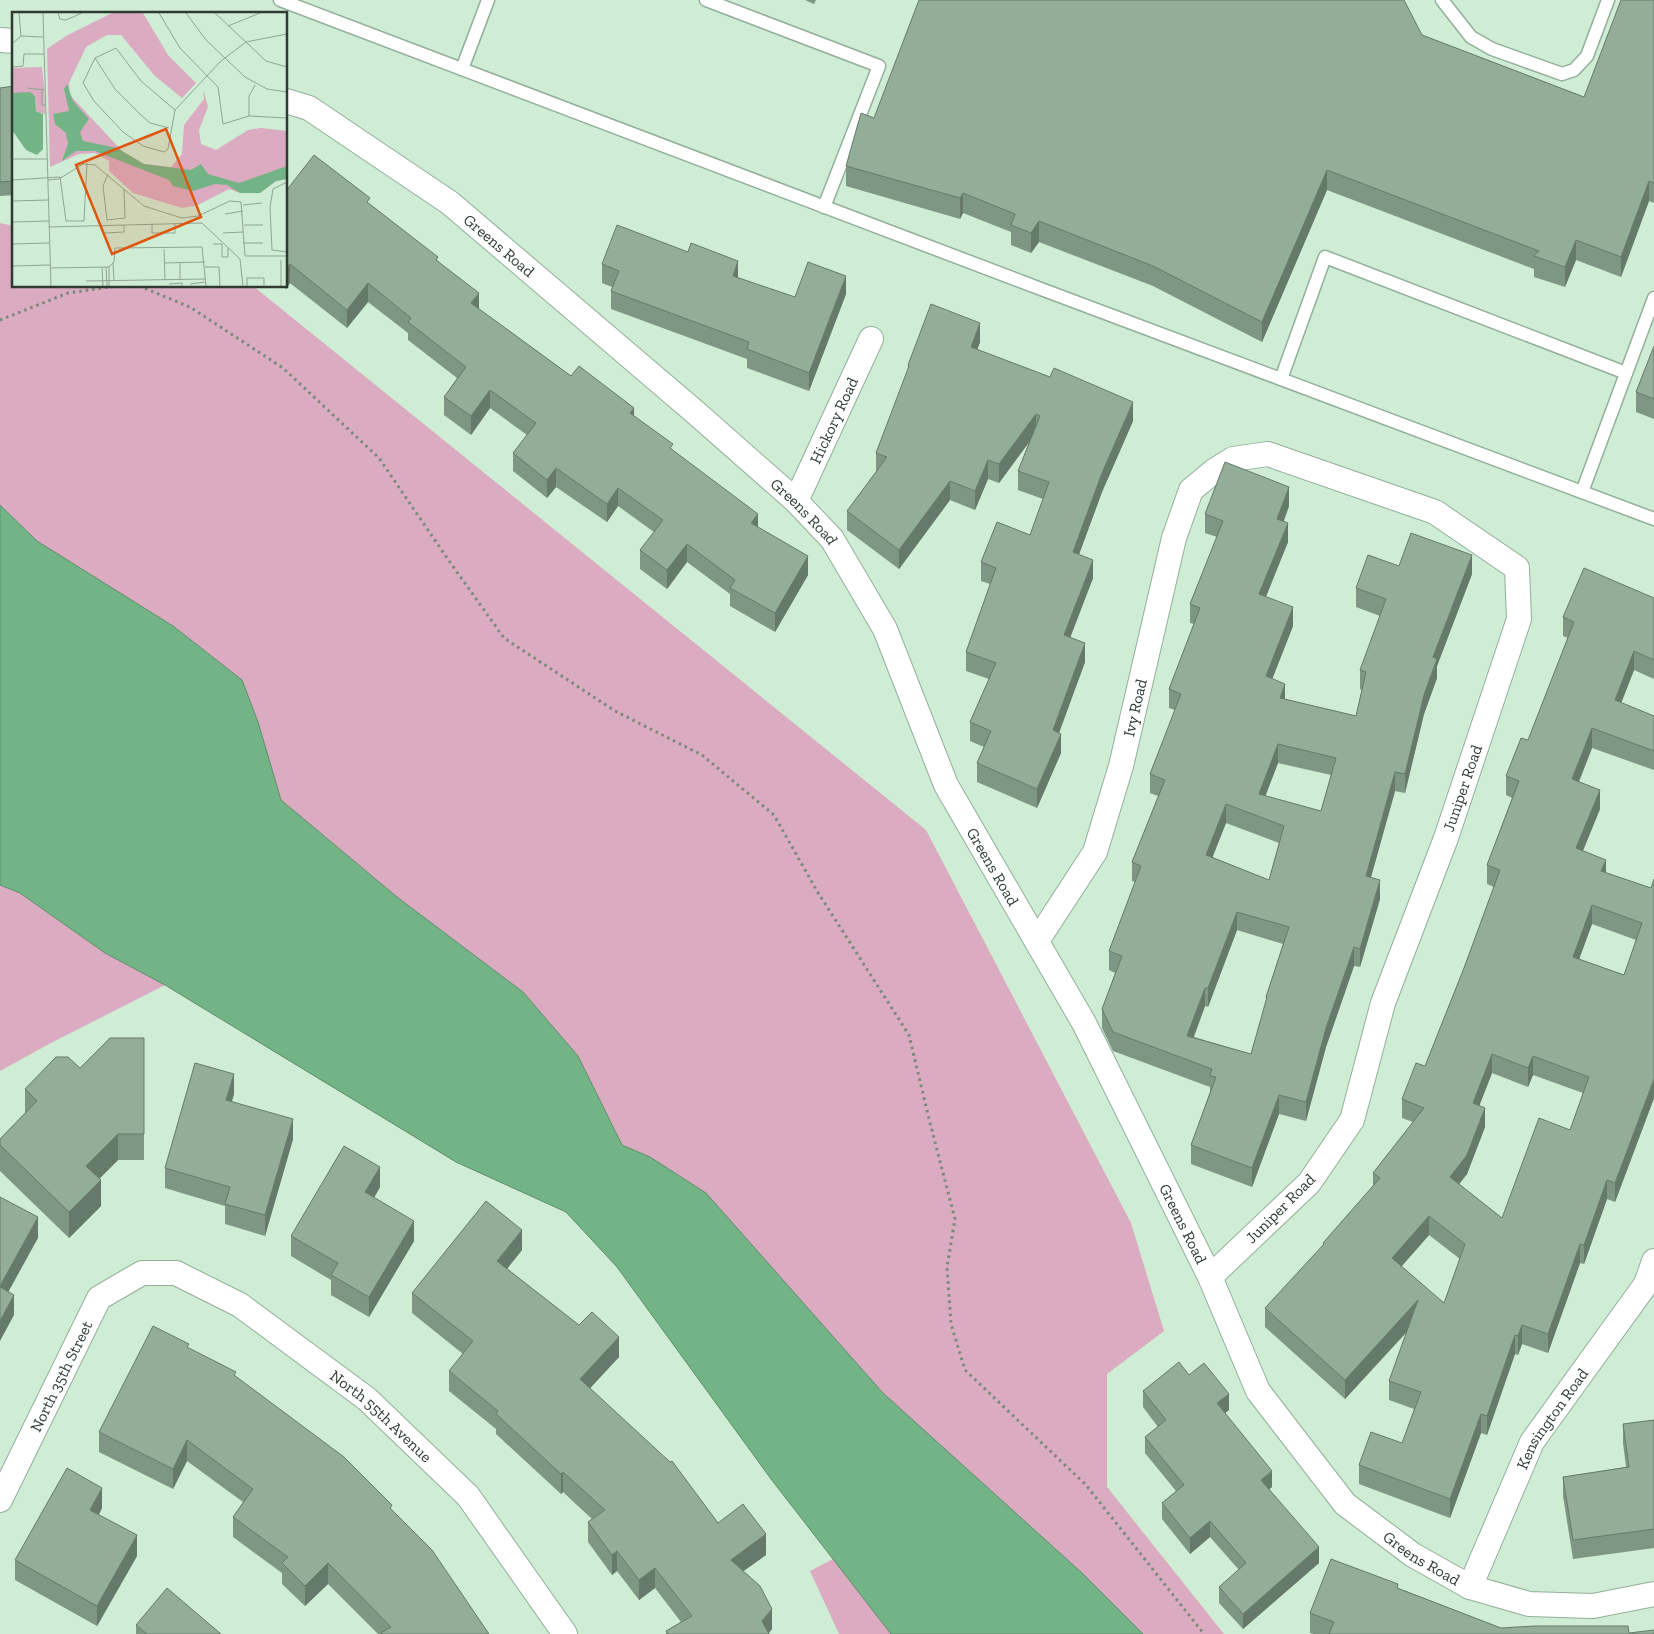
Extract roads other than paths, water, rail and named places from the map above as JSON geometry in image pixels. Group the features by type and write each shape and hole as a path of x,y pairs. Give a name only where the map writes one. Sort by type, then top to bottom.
{"street":[{"name":"Greens Road","path":"288,102 309,108 450,203 695,412 796,501 832,539 885,629 946,785 1084,1023 1210,1277 1258,1391 1345,1504 1413,1555 1470,1587 1529,1604 1593,1606 1654,1594"},
{"name":"Hickory Road","path":"796,501 871,339"},
{"name":"Juniper Road","path":"1210,1277 1309,1183 1352,1120 1383,1003 1446,838 1519,619 1518,568 1435,512 1268,454 1233,459 1214,471"},
{"name":"Ivy Road","path":"1037,941 1095,852 1121,766 1174,538 1191,490 1214,471"},
{"name":"Kensington Road","path":"1470,1587 1532,1442 1646,1284 1654,1261"},
{"name":"North 35th Street","path":"0,1500 99,1298 142,1273"},
{"name":"North 55th Avenue","path":"142,1273 176,1273 240,1305 367,1399 468,1496 565,1634"}],"lane":[{"path":"280,0 1654,519"},
{"path":"462,69 488,0"},
{"path":"706,0 879,66 824,207"},
{"path":"1442,0 1472,38 1492,49 1562,74 1574,70 1588,56 1608,0"},
{"path":"1281,379 1325,256 1626,373"},
{"path":"1582,492 1654,298"}]}
